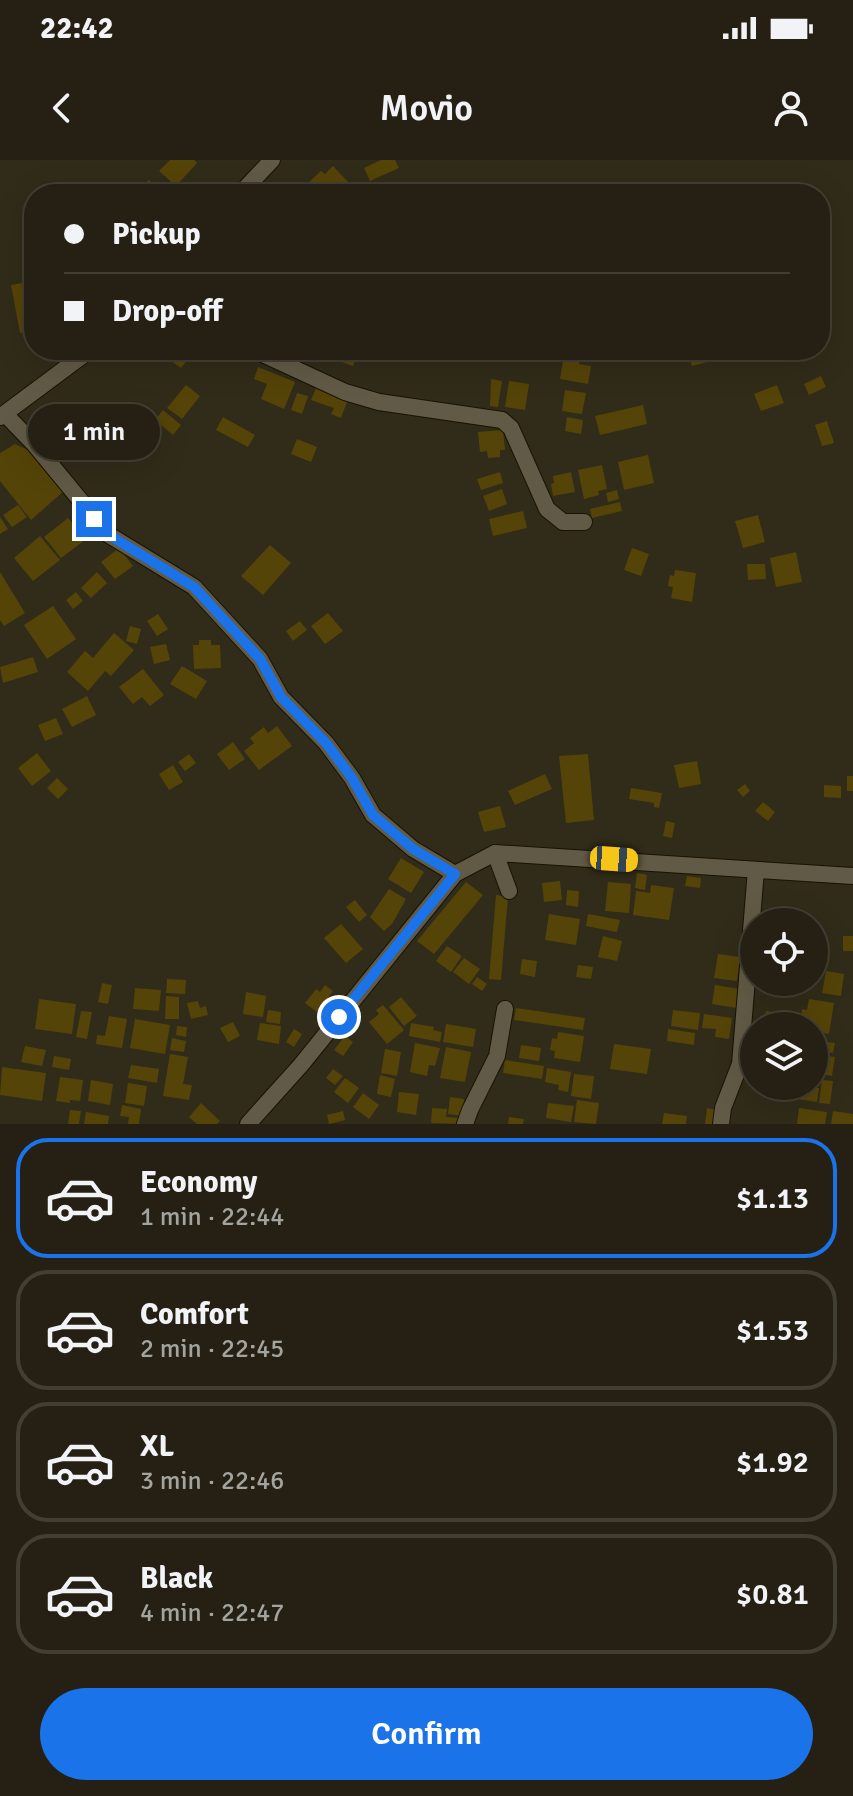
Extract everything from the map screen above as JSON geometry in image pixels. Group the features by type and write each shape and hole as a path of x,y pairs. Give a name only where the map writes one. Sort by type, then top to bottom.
{"street":[{"path":"249,184 272,160"},
{"path":"77,360 2,416 34,444 109,535 194,587 260,659 281,697 326,743 352,778 373,815 413,849 455,874"},
{"path":"276,360 345,392 379,402 502,420 511,428 547,509 563,522 584,522"},
{"path":"495,853 509,891"},
{"path":"248,1124 301,1065 455,874 495,853 853,876"},
{"path":"721,1124 723,1108 740,1064 756,870"},
{"path":"465,1124 497,1056 505,1009"}],"building":[{"path":"170,160 194,160 197,163 178,184 159,171"},
{"path":"381,160 395,160 399,168 370,181 364,168"},
{"path":"333,166 350,184 307,184 321,171 325,174"},
{"path":"24,283 24,332 20,333 11,285"},
{"path":"170,360 187,360 181,368"},
{"path":"336,360 355,360 353,366"},
{"path":"563,360 580,360 579,364 591,366 588,384 560,379"},
{"path":"690,360 715,360 692,366"},
{"path":"258,367 295,382 284,409 261,399 267,384 254,379"},
{"path":"821,376 826,387 809,395 804,384"},
{"path":"491,379 502,381 498,407 490,406"},
{"path":"509,381 529,384 525,410 505,407"},
{"path":"186,385 200,396 182,419 167,408"},
{"path":"777,385 784,403 761,411 754,394"},
{"path":"316,388 348,399 341,418 331,414 334,408 311,400"},
{"path":"565,390 586,393 582,414 562,411"},
{"path":"297,393 308,396 302,414 291,410"},
{"path":"118,404 147,433 125,454 97,425"},
{"path":"643,405 647,424 600,435 595,416"},
{"path":"163,410 181,425 173,435 155,420"},
{"path":"223,417 255,435 248,447 216,430"},
{"path":"567,417 583,420 581,434 565,431"},
{"path":"827,421 834,443 822,446 815,425"},
{"path":"503,430 505,450 500,450 500,457 488,458 487,451 480,452 478,432"},
{"path":"297,439 317,447 311,462 291,454"},
{"path":"15,444 32,452 65,490 31,520 0,481 0,453"},
{"path":"648,455 654,483 624,490 618,462"},
{"path":"602,465 607,489 584,499 578,470"},
{"path":"500,472 503,483 481,490 477,479"},
{"path":"571,472 575,492 553,496 553,476"},
{"path":"502,489 507,504 489,511 483,496"},
{"path":"617,490 619,499 608,502 606,493"},
{"path":"620,502 622,511 592,518 590,509"},
{"path":"18,505 27,517 12,527 3,515"},
{"path":"523,511 527,528 493,536 489,519"},
{"path":"758,515 765,542 743,548 735,521"},
{"path":"0,517 8,529 0,534"},
{"path":"68,518 85,540 61,558 44,537"},
{"path":"40,536 60,560 33,581 14,558"},
{"path":"270,545 291,563 263,595 241,576"},
{"path":"119,548 133,566 115,579 101,562"},
{"path":"632,548 649,554 641,576 624,570"},
{"path":"796,552 802,582 776,587 770,558"},
{"path":"747,564 765,564 766,579 748,580"},
{"path":"675,570 696,573 692,602 671,598 673,587 668,586 670,575 674,576"},
{"path":"0,572 25,613 4,626 0,620"},
{"path":"97,572 107,583 91,598 81,588"},
{"path":"76,592 83,601 73,609 66,600"},
{"path":"53,606 76,639 47,659 24,625"},
{"path":"328,613 343,631 325,644 311,626"},
{"path":"158,614 168,629 157,636 147,621"},
{"path":"300,621 307,630 293,641 286,631"},
{"path":"130,626 141,629 137,644 126,641"},
{"path":"114,633 134,650 111,676 105,671 88,691 67,672 85,651 93,658"},
{"path":"199,640 211,640 211,645 220,645 221,668 194,669 193,645 199,645"},
{"path":"166,644 170,660 154,664 150,647"},
{"path":"33,657 38,672 3,683 0,667"},
{"path":"182,666 207,681 196,699 170,684"},
{"path":"143,669 164,695 150,706 142,697 133,704 119,687"},
{"path":"87,696 96,715 72,727 62,709"},
{"path":"56,718 63,734 45,741 38,725"},
{"path":"277,726 292,746 259,770 244,751 254,743 250,738 264,727 268,733"},
{"path":"233,742 245,759 229,770 217,754"},
{"path":"37,753 51,771 32,786 18,768"},
{"path":"189,754 196,763 185,771 178,762"},
{"path":"588,754 594,820 566,823 559,756"},
{"path":"697,761 701,784 679,788 674,765"},
{"path":"173,765 183,782 169,790 159,774"},
{"path":"545,774 552,789 515,805 508,791"},
{"path":"847,776 853,776 853,791 847,791"},
{"path":"57,778 68,789 58,799 47,788"},
{"path":"745,784 750,791 743,797 737,790"},
{"path":"824,785 841,786 841,798 824,797"},
{"path":"631,788 662,793 659,808 654,807 654,803 629,799"},
{"path":"763,802 775,812 768,821 755,811"},
{"path":"500,806 506,827 484,832 478,812"},
{"path":"666,821 675,823 672,838 663,836"},
{"path":"401,858 424,872 411,893 388,879"},
{"path":"637,873 647,875 645,890 635,888"},
{"path":"687,876 701,878 700,888 685,886"},
{"path":"560,881 562,900 544,902 542,883"},
{"path":"466,882 483,895 434,954 417,941"},
{"path":"608,882 631,884 629,913 605,911"},
{"path":"651,885 674,888 669,920 633,915 636,891 650,893"},
{"path":"389,889 406,899 392,924 384,931 370,917"},
{"path":"567,890 579,891 578,907 566,905"},
{"path":"496,895 508,897 501,980 489,979"},
{"path":"355,900 367,915 359,922 346,907"},
{"path":"549,914 580,919 576,945 545,940"},
{"path":"588,914 620,920 617,932 586,926"},
{"path":"341,924 363,949 346,963 324,938"},
{"path":"603,936 622,941 617,961 598,957"},
{"path":"843,936 853,936 853,951 843,951"},
{"path":"447,946 462,956 451,972 436,961"},
{"path":"718,954 740,957 737,981 714,978"},
{"path":"464,958 480,969 469,984 453,972"},
{"path":"522,959 537,961 535,977 520,974"},
{"path":"578,965 593,967 591,979 576,977"},
{"path":"828,971 844,974 841,996 828,994"},
{"path":"477,977 487,984 482,991 472,984"},
{"path":"167,979 186,980 185,994 166,993"},
{"path":"102,983 112,985 108,1004 98,1002"},
{"path":"325,985 333,991 317,1012 305,1003 316,989 320,992"},
{"path":"715,985 739,989 737,1008 712,1004"},
{"path":"135,988 161,990 159,1011 133,1009"},
{"path":"246,992 266,996 263,1017 243,1014"},
{"path":"166,996 179,997 179,1019 165,1019"},
{"path":"401,997 417,1016 404,1026 389,1007"},
{"path":"39,999 76,1004 72,1034 35,1029"},
{"path":"809,999 834,1003 829,1034 828,1012 802,1012 802,1009 807,1010"},
{"path":"198,1001 200,1008 206,1006 208,1015 191,1019 187,1003"},
{"path":"383,1005 404,1030 387,1044 369,1022 379,1014 376,1010"},
{"path":"516,1008 585,1018 583,1030 514,1020"},
{"path":"268,1010 281,1012 280,1024 266,1022"},
{"path":"673,1010 700,1013 698,1030 671,1026"},
{"path":"81,1011 92,1012 87,1039 76,1037"},
{"path":"704,1014 732,1018 729,1039 715,1037 716,1029 702,1028"},
{"path":"109,1016 127,1019 122,1048 96,1044 97,1035 105,1036"},
{"path":"135,1019 170,1025 165,1054 130,1048"},
{"path":"233,1022 240,1036 228,1042 220,1028"},
{"path":"260,1023 281,1026 279,1044 257,1040"},
{"path":"411,1023 434,1027 433,1030 442,1032 440,1042 409,1036"},
{"path":"446,1024 476,1029 473,1047 443,1042"},
{"path":"177,1026 187,1027 186,1037 176,1035"},
{"path":"294,1029 302,1034 294,1047 286,1042"},
{"path":"668,1029 695,1033 694,1045 667,1041"},
{"path":"558,1032 584,1036 580,1062 554,1058 555,1051 550,1050 552,1038 557,1039"},
{"path":"345,1036 353,1042 343,1056 334,1050"},
{"path":"172,1038 186,1041 184,1052 170,1050"},
{"path":"828,1042 835,1043 833,1053 828,1052"},
{"path":"415,1043 440,1048 435,1066 429,1065 427,1076 410,1072"},
{"path":"614,1044 651,1049 647,1074 610,1069"},
{"path":"521,1045 541,1048 539,1061 519,1058"},
{"path":"25,1046 46,1050 42,1066 21,1062"},
{"path":"446,1047 471,1052 465,1082 440,1078"},
{"path":"385,1049 401,1052 397,1076 381,1073"},
{"path":"170,1054 188,1057 183,1084 192,1085 189,1100 163,1096"},
{"path":"54,1056 71,1059 69,1070 52,1067"},
{"path":"828,1056 835,1057 832,1076 828,1075"},
{"path":"505,1060 544,1066 542,1079 503,1073"},
{"path":"131,1065 159,1069 157,1083 128,1078"},
{"path":"2,1067 46,1073 42,1101 0,1095"},
{"path":"547,1068 571,1072 568,1092 558,1090 559,1085 545,1082"},
{"path":"333,1069 343,1076 335,1085 326,1078"},
{"path":"574,1074 594,1076 591,1099 571,1096"},
{"path":"380,1075 395,1079 391,1097 377,1094"},
{"path":"60,1077 83,1080 80,1101 56,1101"},
{"path":"345,1078 359,1088 348,1103 334,1092"},
{"path":"91,1080 113,1084 110,1105 88,1101"},
{"path":"828,1081 833,1081 830,1104 819,1103 819,1100 828,1100"},
{"path":"128,1083 147,1086 144,1106 125,1103"},
{"path":"399,1092 419,1094 416,1115 397,1112"},
{"path":"363,1093 379,1105 369,1119 353,1107"},
{"path":"450,1097 464,1099 463,1116 448,1114"},
{"path":"577,1100 599,1103 596,1124 574,1122"},
{"path":"201,1103 220,1121 217,1124 197,1124 189,1117"},
{"path":"548,1103 574,1106 571,1122 546,1118"},
{"path":"122,1105 141,1109 139,1124 128,1124 129,1117 120,1116"},
{"path":"432,1108 447,1109 446,1117 460,1118 460,1124 431,1123"},
{"path":"707,1108 718,1110 716,1124 705,1124"},
{"path":"799,1108 827,1112 825,1124 797,1124"},
{"path":"70,1110 81,1111 79,1124 68,1124"},
{"path":"343,1111 345,1120 329,1124 327,1115"},
{"path":"833,1111 853,1114 853,1124 831,1124"},
{"path":"86,1112 109,1116 108,1124 84,1124"},
{"path":"664,1113 687,1116 686,1124 662,1124"},
{"path":"509,1117 524,1119 523,1124 508,1124"}],"route":[{"path":"94,519 109,535 194,587 260,659 281,697 326,743 352,778 373,815 413,849 455,874 339,1017"}]}
